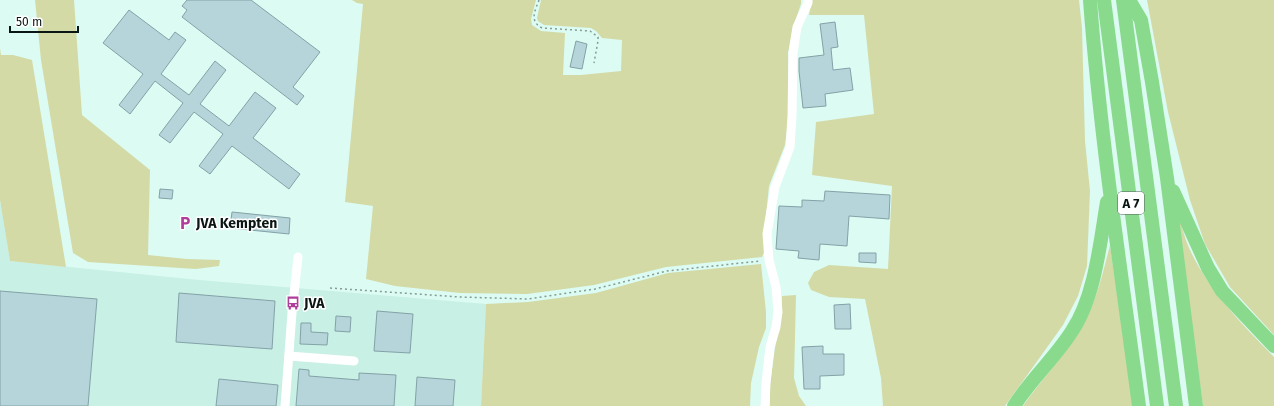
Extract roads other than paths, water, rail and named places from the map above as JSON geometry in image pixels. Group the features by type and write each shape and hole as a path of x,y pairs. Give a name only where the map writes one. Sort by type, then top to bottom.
{"highway":[{"path":"1090,0 1093,43 1110,188 1139,406"},
{"name":"A 7","path":"1104,0 1157,406"},
{"name":"A 7","path":"1123,0 1176,406"},
{"path":"1129,0 1141,20 1167,178 1196,406"},
{"path":"1167,178 1208,268 1222,291 1274,346"},
{"path":"1014,406 1073,330 1087,302 1096,268 1110,188"}],"street":[{"path":"766,406 766,383 770,347 778,312 776,287 769,260 768,234 775,187 790,146 793,53 797,27 808,0"},
{"path":"285,406 298,257"},
{"path":"289,356 354,361"}],"place":[{"name":"JVA Kempten","path":"185,223"},
{"name":"JVA","path":"293,303"}]}
